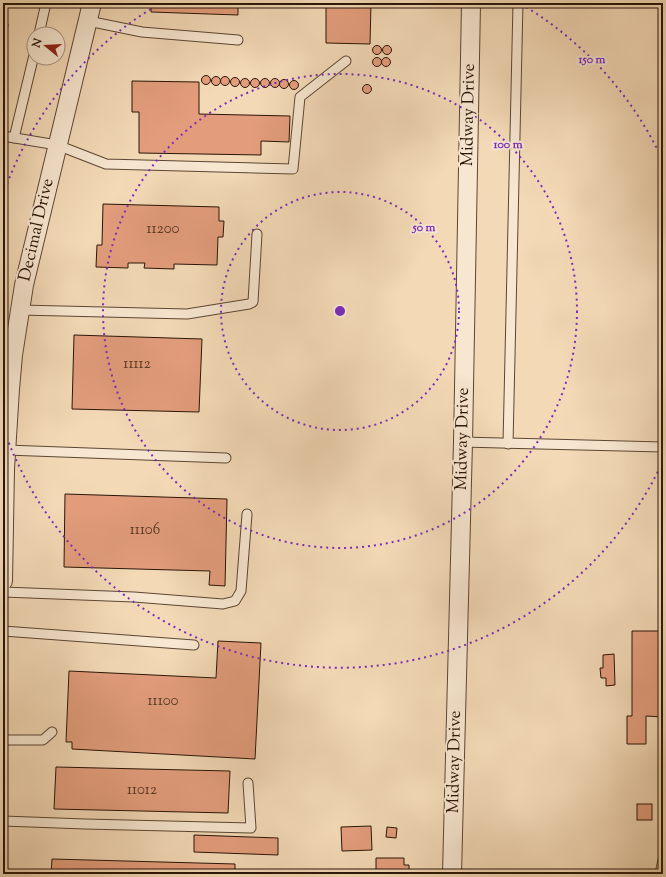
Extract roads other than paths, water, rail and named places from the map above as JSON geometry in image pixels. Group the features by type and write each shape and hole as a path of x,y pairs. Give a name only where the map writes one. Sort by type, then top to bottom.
{"street":[{"name":"Decimal Drive","path":"3,581 7,372 13,355 24,285 32,250 92,3"},
{"name":"Midway Drive","path":"452,874 463,442 471,3"}],"lane":[{"path":"41,26 46,3"},
{"path":"508,444 518,3"},
{"path":"88,21 142,32 238,40"},
{"path":"3,136 57,145 106,164 293,169 300,97 346,61"},
{"path":"14,138 31,66"},
{"path":"20,310 187,314 249,304 253,302 257,234"},
{"path":"463,442 663,447"},
{"path":"6,450 226,458"},
{"path":"3,592 134,597 223,604 235,601 241,591 247,514"},
{"path":"3,631 194,645"},
{"path":"3,740 43,740 52,732"},
{"path":"3,821 251,828 248,783"},
{"path":"660,874 663,860"}]}
